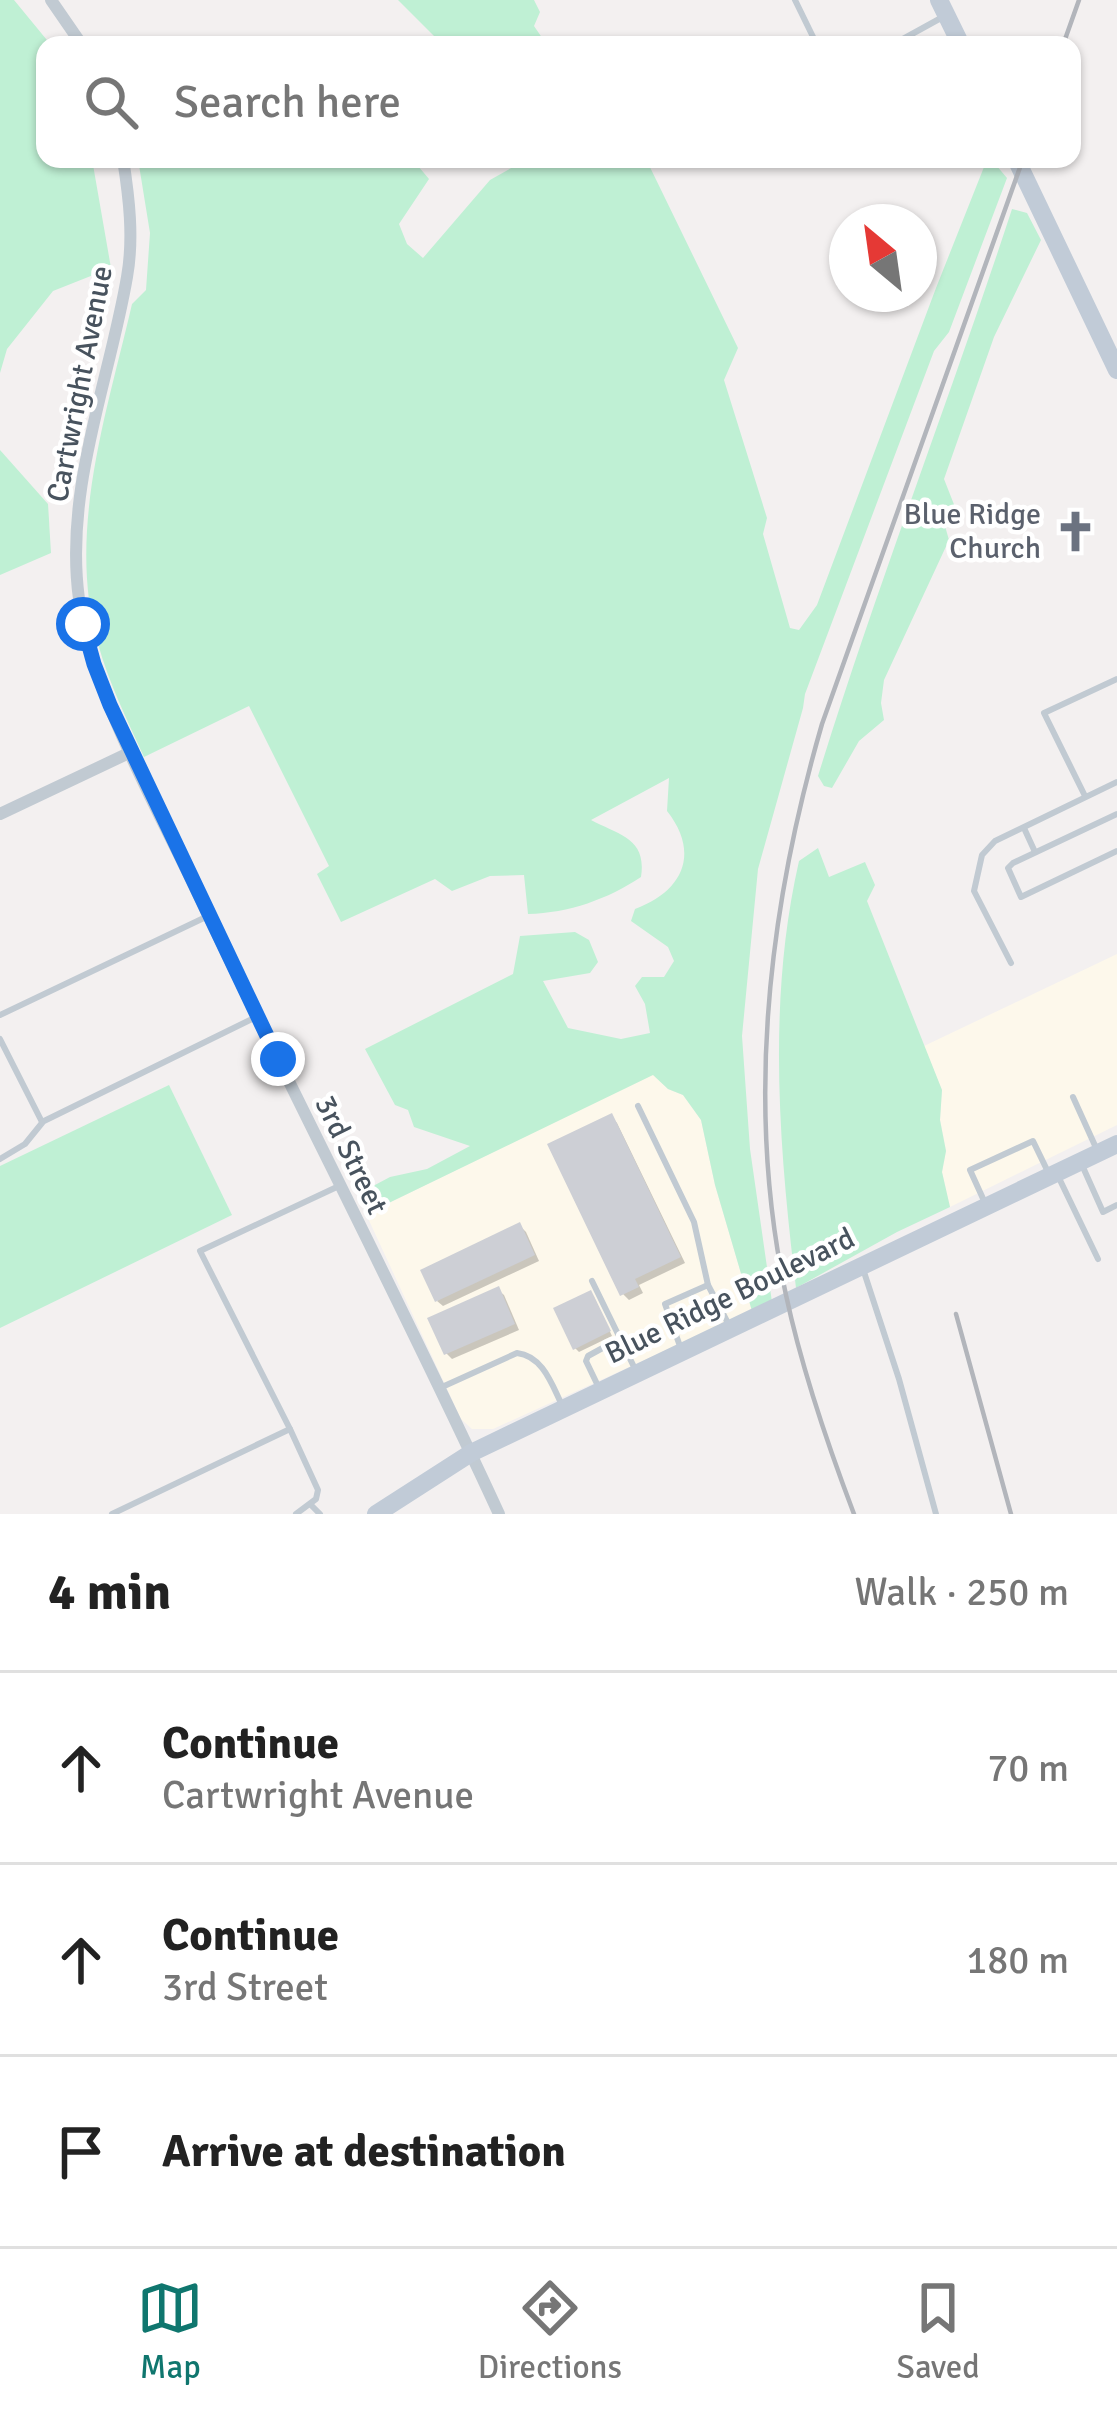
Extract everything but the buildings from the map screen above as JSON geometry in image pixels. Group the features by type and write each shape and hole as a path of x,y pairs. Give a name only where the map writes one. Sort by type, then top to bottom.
{"main road":[{"path":"943,8 957,36"},
{"path":"1021,168 1111,341 1117,370"},
{"name":"Blue Ridge Boulevard","path":"376,1514 471,1453 1098,1153"}],"street":[{"path":"51,0 76,36"},
{"name":"Cartwright Avenue","path":"124,168 128,274 79,500 76,564 83,624 94,664 131,752"},
{"path":"0,814 131,752"},
{"name":"3rd Street","path":"131,752 499,1514"}],"lane":[{"path":"795,0 813,36"},
{"path":"904,36 943,8"},
{"path":"1085,796 1044,713 1117,680"},
{"path":"1011,963 974,891 982,855 995,841 1117,782"},
{"path":"1117,814 1008,868 1021,897 1117,850"},
{"path":"1024,827 1035,852"},
{"path":"0,1015 208,916"},
{"path":"0,1159 25,1144 42,1122 257,1016"},
{"path":"0,1040 42,1122"},
{"path":"1072,1097 1098,1153 1103,1212 1117,1205"},
{"path":"638,1106 694,1222 708,1285 731,1329"},
{"path":"987,1207 970,1170 1034,1141 1098,1259"},
{"path":"296,1514 316,1499 318,1490 200,1251 339,1186"},
{"path":"862,1266 937,1514"},
{"path":"592,1281 637,1374"},
{"path":"682,1352 665,1304 708,1285"},
{"path":"601,1391 586,1361 620,1339"},
{"path":"439,1388 517,1353 528,1354 539,1364 564,1409"},
{"path":"112,1514 290,1429"},
{"path":"310,1505 320,1514"}],"shaded area":[{"path":"1117,954 1117,1125 950,1207 942,1172 946,1151 940,1120 942,1090 924,1046"},
{"path":"653,1074 668,1089 683,1095 701,1120 752,1311 493,1429 472,1429 461,1419 366,1214"}],"green space":[{"path":"0,0 14,0 44,36 36,36 36,168 94,168 111,268 53,291 7,349 0,373"},
{"path":"398,0 534,0 540,12 534,26 541,36 434,36"},
{"path":"139,168 420,168 429,179 399,224 407,244 423,258 490,180 511,168 650,168 738,348 724,380 767,518 763,534 790,628 799,630 817,605 927,312 937,312 937,285 984,168 999,168 1007,178 949,332 934,351 805,694 758,869 742,1036 750,1149 772,1302 752,1311 701,1120 683,1095 653,1075 366,1214 358,1194 390,1177 427,1169 470,1146 414,1127 408,1110 395,1105 365,1049 513,974 520,936 575,932 589,940 598,962 590,973 543,981 568,1028 621,1039 650,1033 645,1004 635,986 642,977 664,977 674,961 668,947 631,921 635,909 665,893 681,870 683,842 667,811 669,778 591,820 629,840 642,864 641,877 602,898 573,908 528,914 524,875 490,876 452,891 435,879 341,922 317,874 329,866 249,706 144,757 98,644 86,559 102,430 132,304 146,290 150,233"},
{"path":"1012,209 1027,213 1041,240 994,337 944,479 955,507 945,526 949,540 884,680 884,720 859,741 832,788 824,786 818,776 841,705"},
{"path":"0,450 48,504 51,553 0,575"},
{"path":"818,848 829,877 865,862 875,885 867,901 942,1090 940,1120 946,1151 942,1172 950,1207 796,1288 781,1128 780,1020 789,914 799,861"},
{"path":"169,1085 232,1215 0,1328 0,1166"}],"railway":[{"path":"1066,36 1079,0"},
{"path":"854,1514 800,1351 774,1223 765,1079 776,936 803,794 822,724 1020,168"},
{"path":"956,1314 1011,1514"}],"place":[{"name":"Blue Ridge Church","path":"1075,531"}],"route":[{"path":"83,624 110,705 278,1059"}]}
